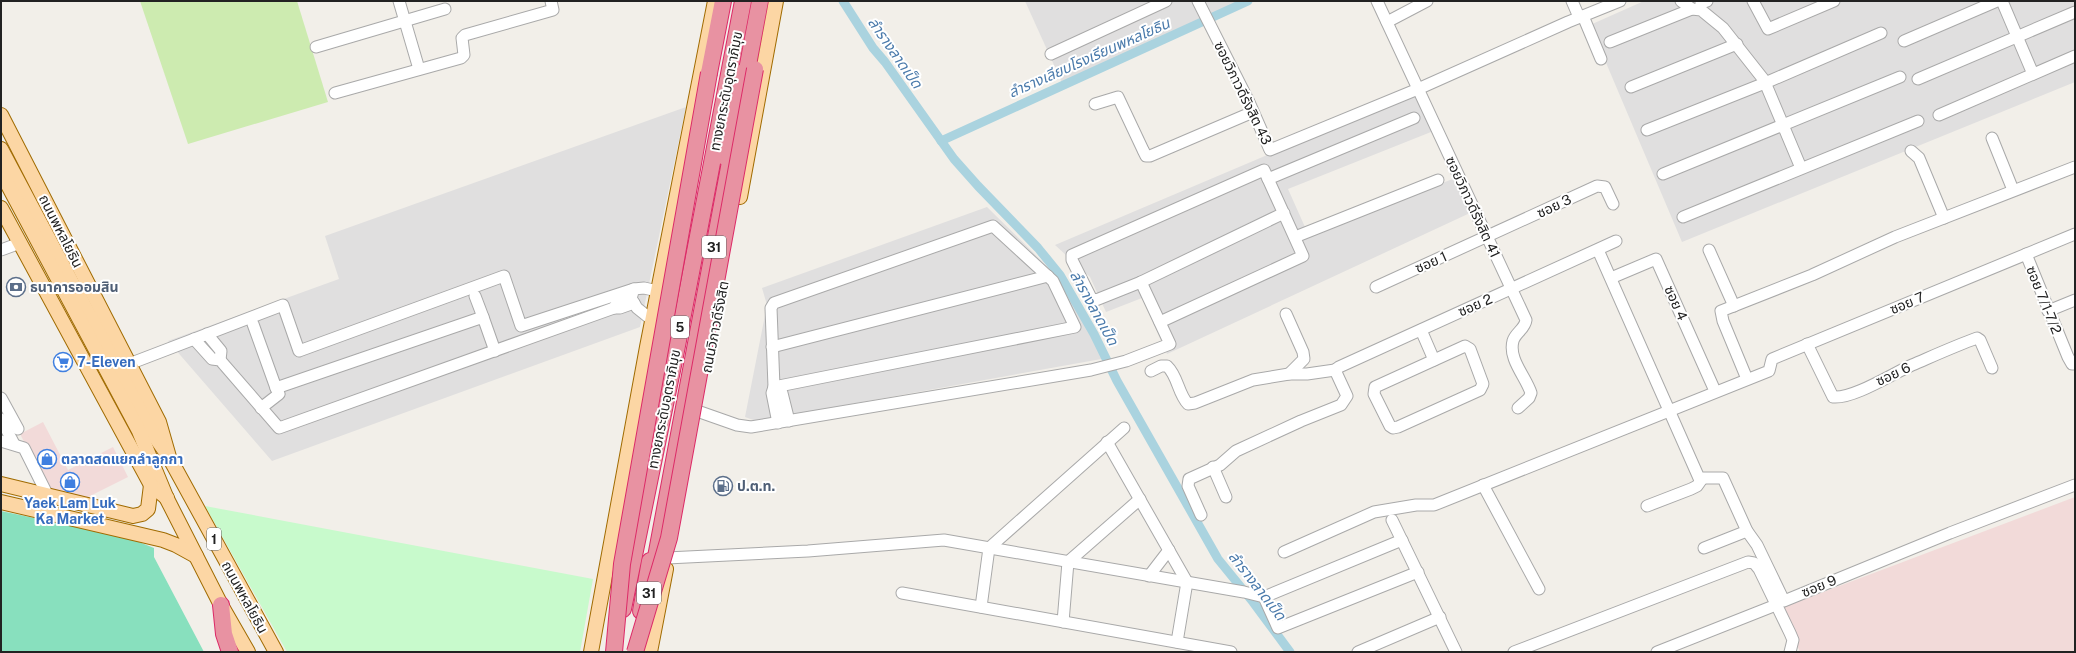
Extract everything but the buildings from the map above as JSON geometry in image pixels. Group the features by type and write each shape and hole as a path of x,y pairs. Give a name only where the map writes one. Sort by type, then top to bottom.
{"highway":[{"name":"5","path":"614,652 622,564 709,73 724,1"},
{"name":"31","path":"610,652 734,1"},
{"name":"ทางยกระดับอุตราภิมุข","path":"614,652 677,343 743,1"},
{"name":"ทางยกระดับอุตราภิมุข","path":"636,652 754,1"},
{"name":"ถนนวิภาวดีรังสิต","path":"636,652 660,535 760,1"},
{"name":"5","path":"636,652 669,538 768,1"},
{"path":"660,535 665,575"},
{"path":"221,605 224,634 230,652"}],"main road":[{"path":"592,652 652,320 715,1"},
{"name":"ถนนวิภาวดีรังสิต","path":"650,652 667,558 700,412 776,1"},
{"name":"ถนนพหลโยธิน","path":"1,115 159,422 170,457"},
{"name":"ถนนพหลโยธิน","path":"1,149 32,220 139,431 167,498 221,605 248,652"},
{"name":"ถนนพหลโยธิน","path":"1,172 32,220 149,428 170,457 276,652"},
{"name":"ถนนพหลโยธิน","path":"1,208 151,485 167,498"},
{"path":"1,484 133,516 142,514 148,509 151,485"},
{"path":"1,502 163,540 197,556"}],"street":[{"path":"399,1 419,68"},
{"path":"1051,54 1166,1"},
{"name":"ซอยวิภาวดีรังสิต 43","path":"1198,1 1253,112 1270,150 1418,89"},
{"name":"ซอยวิภาวดีรังสิต 41","path":"1377,1 1486,238 1512,288 1526,320 1523,327 1514,336 1512,348 1514,356 1531,393 1529,398 1518,408"},
{"path":"1387,22 1427,1"},
{"path":"1572,1 1581,16 1601,59"},
{"path":"1418,89 1581,16 1620,1"},
{"path":"1681,1 1700,5 1737,44 1765,83 1784,124 1801,168"},
{"path":"1753,1 1768,29 1774,28 1834,1"},
{"path":"1904,41 1997,1"},
{"path":"2002,1 2033,74"},
{"path":"1610,42 1700,5"},
{"path":"335,93 419,68 461,58 464,55 462,38 465,35 552,6"},
{"path":"316,47 445,8"},
{"path":"1918,79 2075,12"},
{"path":"1647,130 1765,83 1881,33"},
{"path":"1631,87 1737,44"},
{"path":"1939,115 2075,56"},
{"path":"1662,174 1900,77"},
{"path":"1095,104 1118,97 1146,156 1150,156 1253,112"},
{"path":"1268,178 1414,118"},
{"path":"1683,217 1918,121"},
{"path":"1992,138 2013,190"},
{"path":"1911,151 1919,158 1944,218"},
{"path":"1747,379 1721,315 1721,311 1812,275 1895,237 2075,167"},
{"path":"1160,322 1303,256 1295,237 1268,178 1264,170 1072,255 1091,298 1096,300 1141,282 1284,213"},
{"path":"1295,237 1438,180"},
{"name":"ซอย 3","path":"1486,238 1597,186 1605,187 1613,204"},
{"path":"774,387 1075,327 1059,291 1048,276 993,226 774,303 771,308 774,387 772,393 783,422"},
{"name":"ซอย 7","path":"1284,552 1374,512 1416,505 1434,505 1768,371 1772,360 1807,344 2075,234"},
{"name":"ซอย 1","path":"1376,287 1486,238"},
{"name":"ซอย 2","path":"1336,370 1339,367 1616,241"},
{"path":"1,250 20,243"},
{"path":"1598,250 1699,478 1702,479 1697,486 1690,490 1647,506"},
{"path":"1709,250 1734,306"},
{"name":"ซอย 7/1-7/2","path":"2026,254 2068,357 2072,364 2075,364"},
{"name":"ซอย 4","path":"1611,278 1656,260 1715,392"},
{"path":"129,364 283,305 299,351 504,276 521,326 633,297"},
{"path":"772,347 1048,276"},
{"path":"700,412 737,425 751,428 1071,374 1107,366 1149,353 1170,344 1141,282"},
{"path":"194,339 212,359 220,360 279,428 614,308 620,308 644,288 658,291"},
{"path":"475,296 495,350"},
{"path":"633,297 646,316 652,320"},
{"path":"2048,311 2075,300"},
{"path":"1286,314 1303,352 1304,359 1289,374"},
{"path":"276,388 483,318"},
{"path":"253,324 279,394 261,408"},
{"path":"1421,330 1434,360"},
{"path":"207,334 221,352 220,360"},
{"name":"ซอย 6","path":"1807,344 1833,397 1851,394 1912,365 1977,338 1980,340 1992,368"},
{"path":"1464,346 1468,347 1483,384 1482,387 1480,390 1393,428 1390,426 1374,394 1376,387 1434,360 1464,346"},
{"path":"1151,371 1161,366 1167,366 1172,370 1184,400 1188,404 1195,403 1253,380 1289,374 1307,374 1336,370 1347,396 1341,404 1300,421 1236,451 1228,460 1189,478 1187,482 1201,515"},
{"path":"1,398 18,429"},
{"path":"1,419 14,444"},
{"path":"982,607 989,548 1124,428"},
{"path":"1,441 24,448 48,496"},
{"path":"1108,442 1187,582 1177,642"},
{"path":"1213,467 1226,498"},
{"name":"ซอย 9","path":"1702,479 1723,478 1747,531 1757,545 1784,601 1950,533 2075,486"},
{"path":"1483,485 1539,589"},
{"path":"1063,622 1068,562 1140,499"},
{"path":"1392,520 1456,652"},
{"path":"1704,548 1747,531"},
{"path":"667,558 808,551 944,540 1187,582 1264,598 1402,540"},
{"path":"1148,576 1169,550"},
{"path":"1514,652 1748,562 1754,563 1759,569 1793,640 1790,652"},
{"path":"1264,598 1278,628 1418,572"},
{"path":"902,593 1231,652"},
{"path":"1657,652 1776,605"},
{"path":"1358,652 1440,617"}],"shaded area":[{"path":"1025,1 1243,1 1063,85"},
{"path":"1644,1 1676,1 1682,6 1692,1 2075,1 2075,82 1682,242 1590,25"},
{"path":"1418,91 1436,130 1288,189 1309,236 1455,178 1470,213 1167,354 1142,298 1106,312 1090,277 1055,245"},
{"path":"686,107 640,327 272,461 168,341 339,279 325,236"},
{"path":"987,207 1061,280 1107,358 756,421 745,417 767,305 762,288"},
{"name":"ตลาดสดแยกลำลูกกา","path":"43,422 68,470 113,447 128,477 86,498 49,489 20,434"},
{"path":"2075,497 2075,652 1800,652 1781,608"}],"green space":[{"path":"140,1 297,1 328,102 188,144"},
{"path":"205,506 593,579 580,652 287,652"},
{"path":"1,511 129,538 154,548 154,557 204,652 1,652"}],"waterway":[{"name":"ลำรางลาดเป็ด","path":"843,1 873,48 885,62 954,159 1038,248 1060,275 1094,334 1117,381 1218,559 1253,602 1290,652"},
{"name":"ลำรางเลียบโรงเรียนพหลโยธิน","path":"941,141 1248,1"}],"place":[{"name":"ธนาคารออมสิน","path":"16,287"},
{"name":"7-Eleven","path":"63,362"},
{"name":"ตลาดสดแยกลำลูกกา","path":"47,459"},
{"name":"Yaek Lam Luk Ka Market","path":"70,482"},
{"name":"ป.ต.ท.","path":"723,486"}]}
